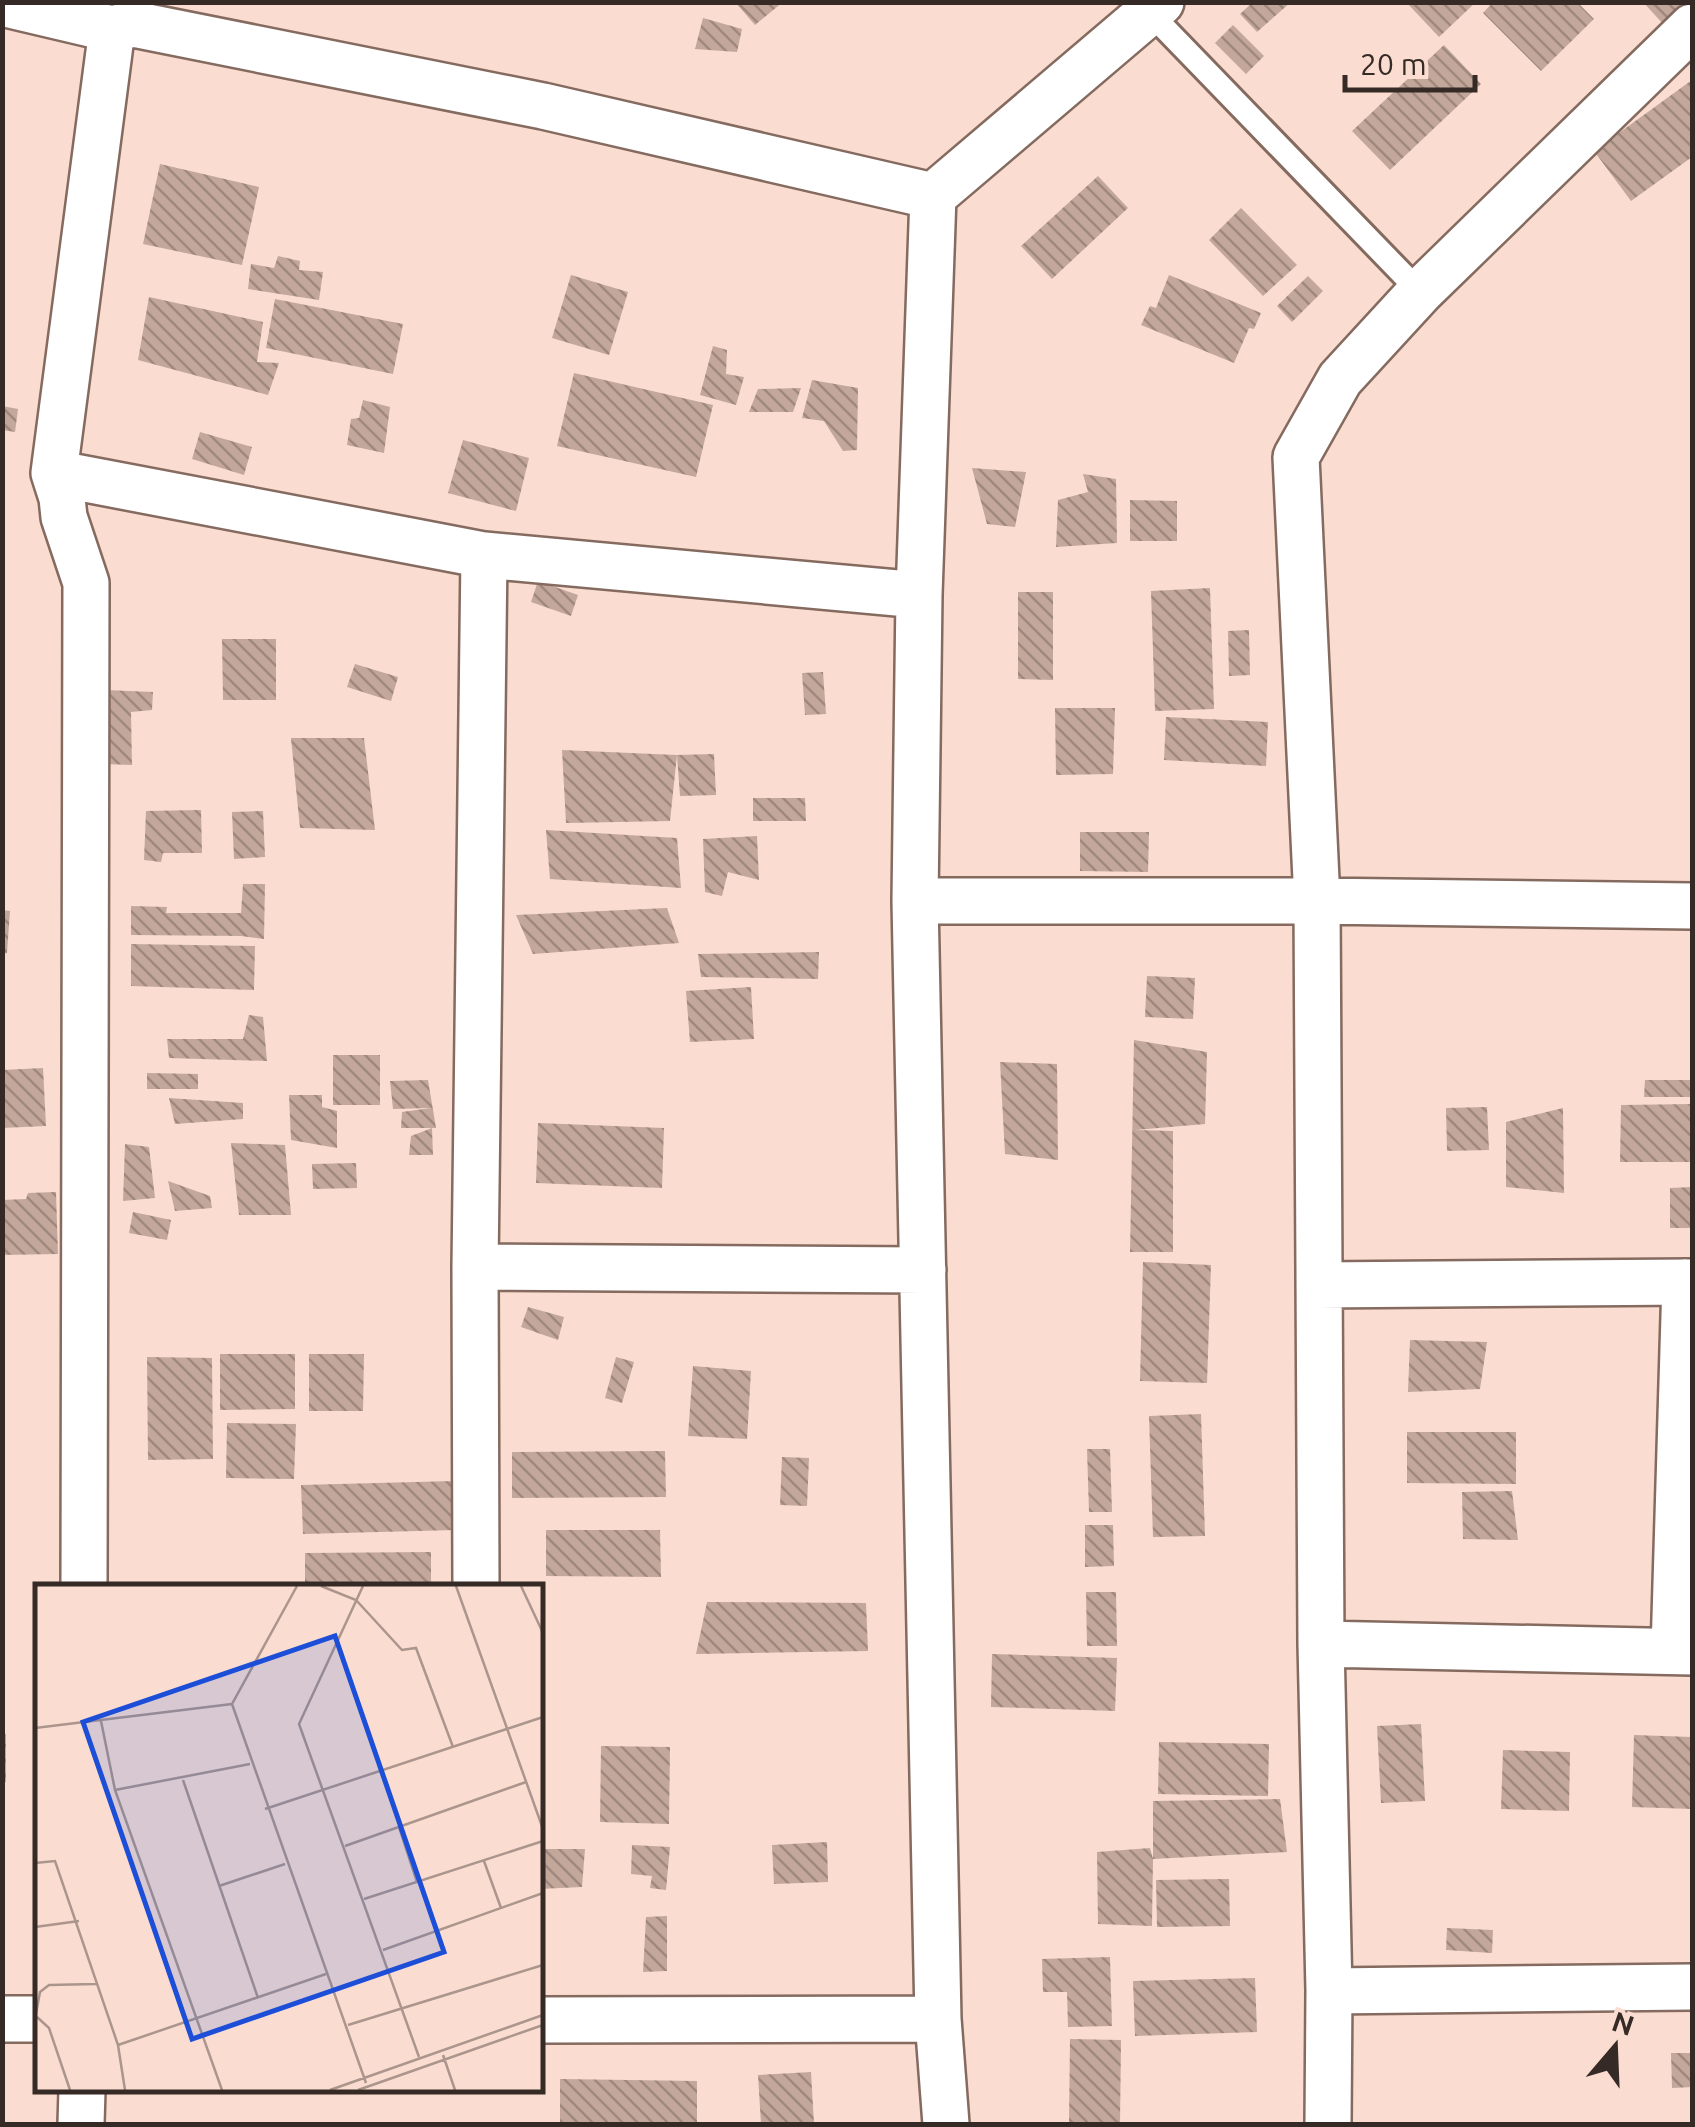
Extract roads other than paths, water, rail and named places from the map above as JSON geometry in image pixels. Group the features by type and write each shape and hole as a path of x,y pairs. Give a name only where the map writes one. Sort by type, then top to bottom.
{"street":[{"path":"2,3 112,29 133,24 504,98 933,196"},
{"path":"946,2124 938,2019 915,901 919,596 933,196 1156,8"},
{"path":"1328,2124 1317,901 1296,457 1340,379 1420,292 1692,26"},
{"path":"84,1584 86,582 54,473 112,29"},
{"path":"54,473 484,555 919,596"},
{"path":"476,1584 475,1267 484,555"},
{"path":"915,901 1692,906"},
{"path":"475,1267 923,1270"},
{"path":"1319,1284 1688,1282 1683,1652 1321,1644"},
{"path":"1329,1991 1692,1987"},
{"path":"2,2019 35,2019"},
{"path":"542,2020 938,2019"},
{"path":"82,2092 82,2124"}],"lane":[{"path":"1156,8 1420,292"}]}
